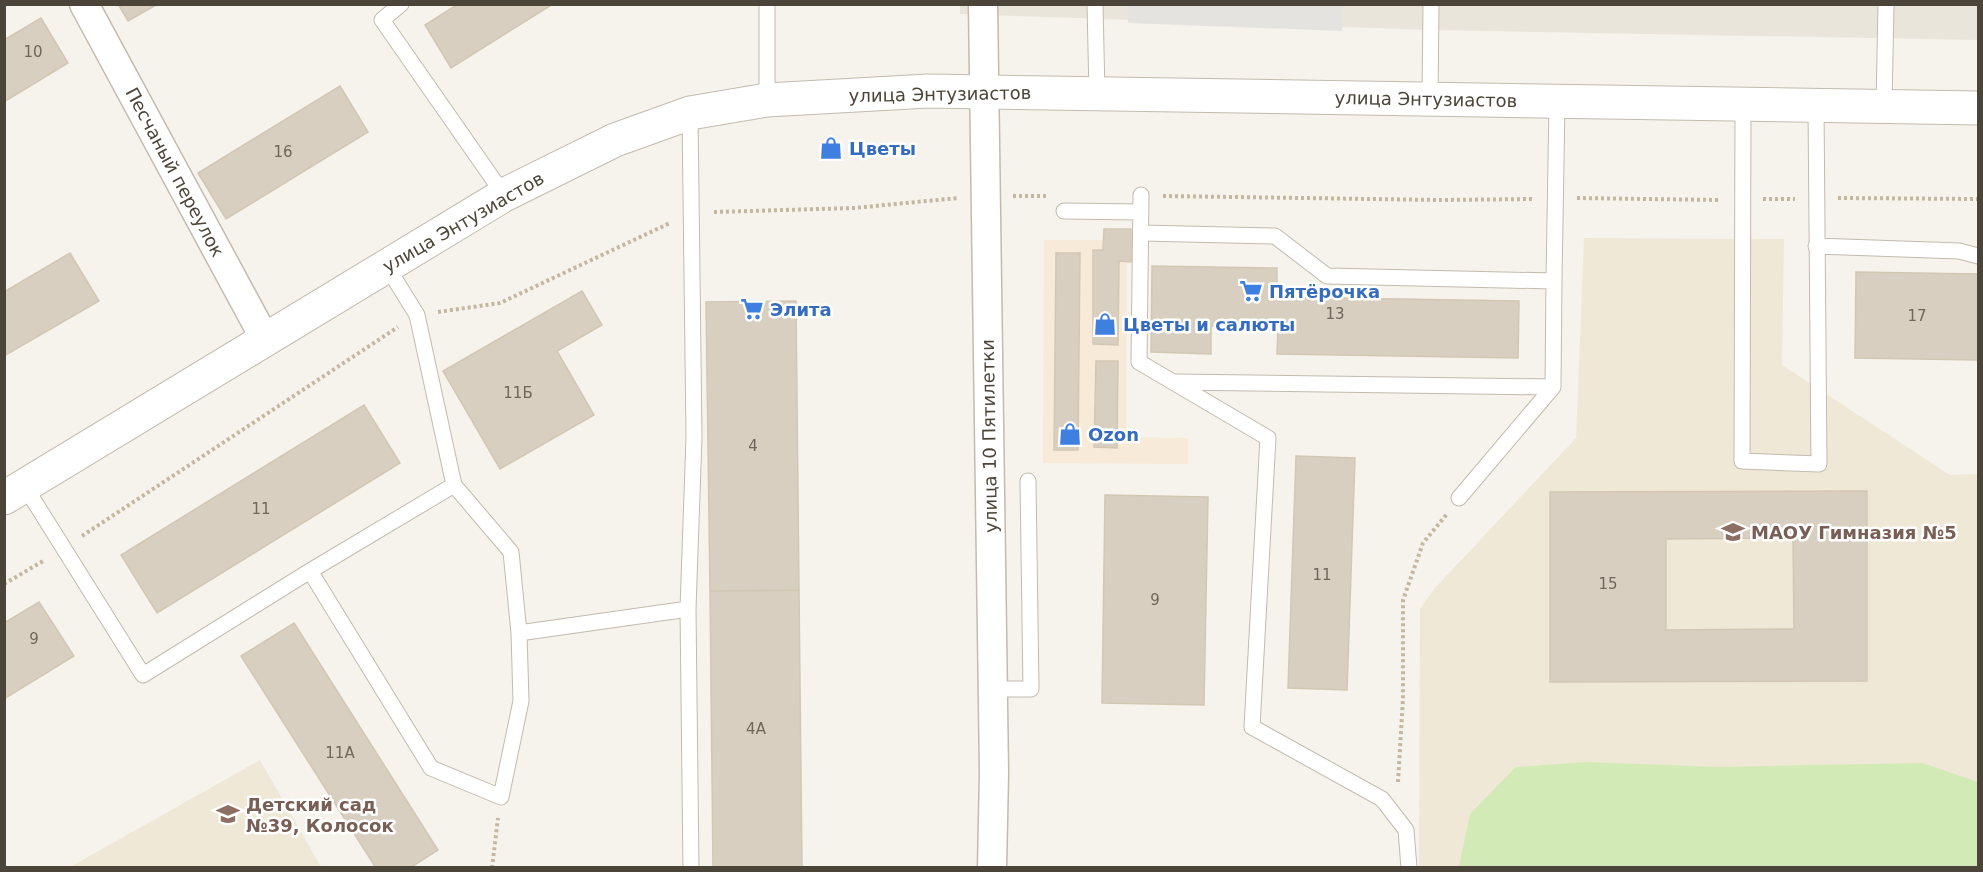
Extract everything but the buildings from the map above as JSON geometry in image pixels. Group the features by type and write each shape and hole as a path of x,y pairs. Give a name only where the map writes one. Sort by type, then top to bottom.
{"street":[{"name":"Песчаный переулок","path":"84,4 265,339"},
{"name":"улица 10 Пятилетки","path":"983,4 992,689 992,867"},
{"name":"улица Энтузиастов","path":"14,491 504,195 615,140 690,113 767,100 838,95 984,91 1978,108"}],"lane":[{"path":"401,4 381,20 504,195"},
{"path":"767,4 767,100"},
{"path":"1095,4 1097,94"},
{"path":"1430,98 1431,4"},
{"path":"1884,105 1886,4"},
{"path":"1459,498 1553,387 1557,102"},
{"path":"1743,105 1742,461 1819,464 1815,246 1816,106"},
{"path":"690,113 694,437 688,609 691,867"},
{"path":"1141,195 1139,362 1268,438 1252,727 1382,799 1406,831 1409,867"},
{"path":"1065,211 1141,212"},
{"path":"1141,233 1275,236 1327,276 1554,281"},
{"path":"1815,246 1959,251 1978,256"},
{"path":"310,571 431,768 501,797 521,701 519,633 511,552 454,485 417,315 386,265"},
{"path":"1173,382 1553,387"},
{"path":"992,689 1031,688 1028,481"},
{"path":"14,491 143,675 454,485"},
{"path":"519,633 688,609"}],"path":[{"path":"1395,816 1403,699 1403,600 1423,543 1459,498"},
{"path":"492,867 501,797"}],"shaded area":[{"path":"960,4 1978,4 1978,40 1430,30 960,14"},
{"path":"1128,5 1343,5 1342,31 1128,23"},
{"name":"МАОУ Гимназия №5","path":"1584,238 1784,239 1782,365 1950,475 1978,474 1978,867 1419,868 1420,609 1434,589 1576,438"},
{"path":"1044,240 1127,240 1126,437 1188,438 1188,464 1043,463"},
{"name":"Детский сад №39, Колосок","path":"260,760 321,867 70,867"}],"green space":[{"path":"1587,762 1718,767 1922,763 1978,782 1978,867 1459,867 1470,814 1516,767"}],"place":[{"name":"Цветы","path":"831,148"},
{"name":"Пятёрочка","path":"1251,291"},
{"name":"Элита","path":"752,309"},
{"name":"Цветы и салюты","path":"1105,324"},
{"name":"Ozon","path":"1070,434"},
{"name":"МАОУ Гимназия №5","path":"1733,532"},
{"name":"Детский сад №39, Колосок","path":"228,814"}]}
